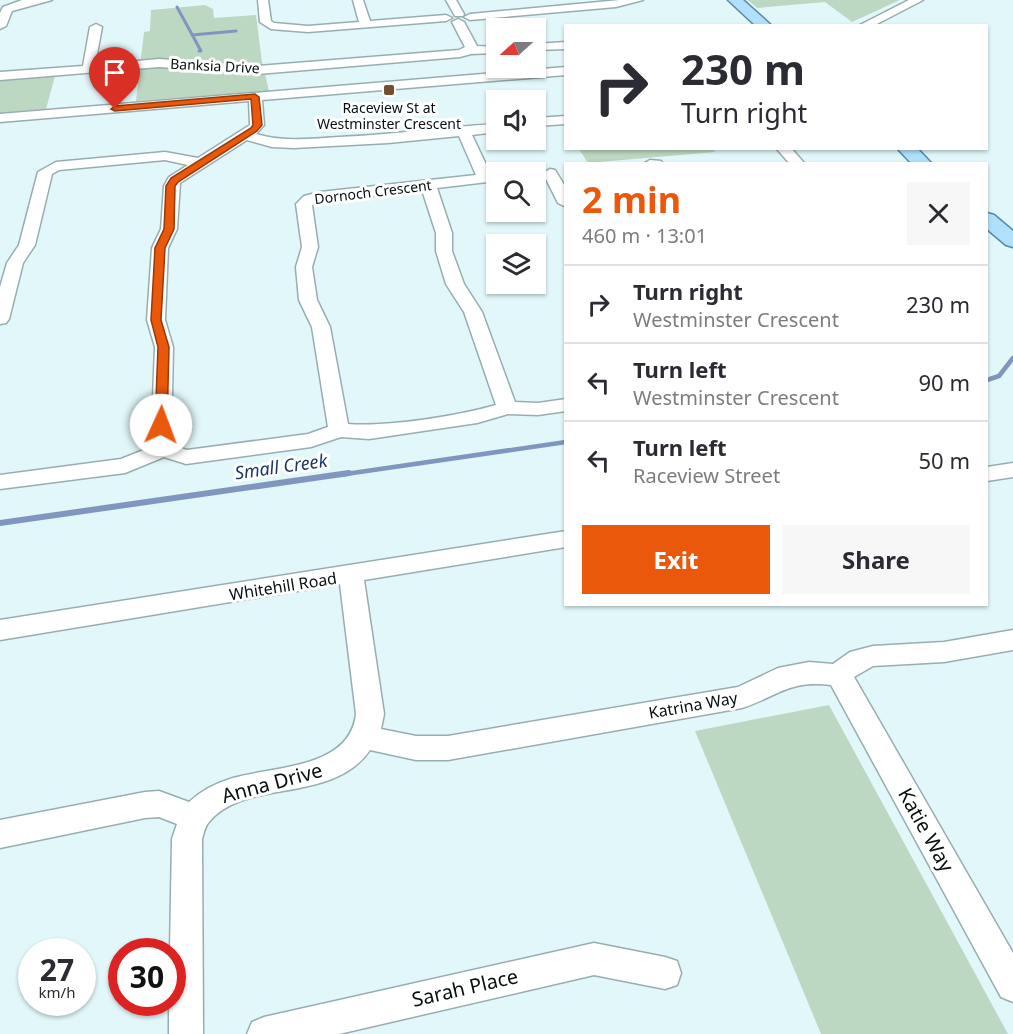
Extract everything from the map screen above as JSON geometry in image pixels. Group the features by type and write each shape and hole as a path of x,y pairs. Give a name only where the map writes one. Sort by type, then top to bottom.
{"main road":[{"path":"735,0 763,24"},
{"path":"908,150 921,162"},
{"path":"988,220 1013,241"}],"street":[{"path":"0,26 7,9 22,3 47,0"},
{"path":"263,0 266,22 271,26 308,29 555,10 638,0"},
{"path":"358,0 365,24"},
{"path":"451,0 471,47 470,50"},
{"path":"546,0 555,10"},
{"path":"867,24 918,0"},
{"path":"88,69 96,27"},
{"path":"546,46 564,45"},
{"name":"Banksia Drive","path":"0,76 159,63 258,70 486,50"},
{"path":"0,118 564,71"},
{"path":"163,450 160,444 164,347 156,320 160,248 169,229 171,186 174,180 257,125 255,97"},
{"path":"546,121 564,120"},
{"path":"245,135 272,143 294,144 486,129"},
{"path":"464,132 486,170"},
{"path":"785,150 796,162"},
{"path":"0,319 15,263 27,245 45,172 56,166 165,156 201,163"},
{"path":"546,174 564,172"},
{"name":"Dornoch Crescent","path":"339,430 321,327 308,300 304,267 310,247 304,204 309,199 320,197 466,182 486,178"},
{"path":"546,178 564,200"},
{"path":"428,185 444,233 444,251 455,284 472,312 507,408"},
{"path":"0,482 125,466 163,450 186,457 311,440 339,430 369,432 477,417 507,408 538,409 564,405"},
{"path":"988,474 1013,470"},
{"name":"Whitehill Road","path":"0,630 564,539"},
{"path":"351,575 370,714 369,725 364,736"},
{"path":"838,675 846,665 888,654 942,652 1013,640"},
{"name":"Katrina Way","path":"364,736 392,744 432,750 742,697 778,679 809,672 838,675"},
{"name":"Katie Way","path":"838,675 1013,985"},
{"name":"Anna Drive","path":"193,817 205,804 232,790 308,776 330,768 347,757 364,736"},
{"path":"0,834 145,805 166,806 193,817 187,839 186,1034"},
{"name":"Sarah Place","path":"264,1034 594,958 665,973"}],"green space":[{"path":"748,0 900,0 852,22 825,2 757,8"},
{"path":"205,5 213,9 214,18 256,15 262,62 269,91 136,101 144,32 150,31 151,10"},
{"path":"55,76 46,109 0,113 0,81"},
{"path":"580,150 714,150 715,152 600,162 587,162"},
{"path":"829,705 1008,1034 821,1034 695,731"}],"waterway":[{"path":"177,7 192,35"},
{"path":"192,35 236,31"},
{"path":"192,35 201,51 199,51"},
{"name":"Small Creek","path":"988,380 999,376 1013,358"},
{"name":"Small Creek","path":"339,475 564,442"},
{"name":"Small Creek","path":"0,523 349,473"}],"place":[{"name":"Raceview St at Westminster Crescent","path":"389,90"}],"route":[{"path":"115,109 255,97 257,125 254,129 174,180 171,186 169,229 160,248 156,320 164,347 161,425"}]}
